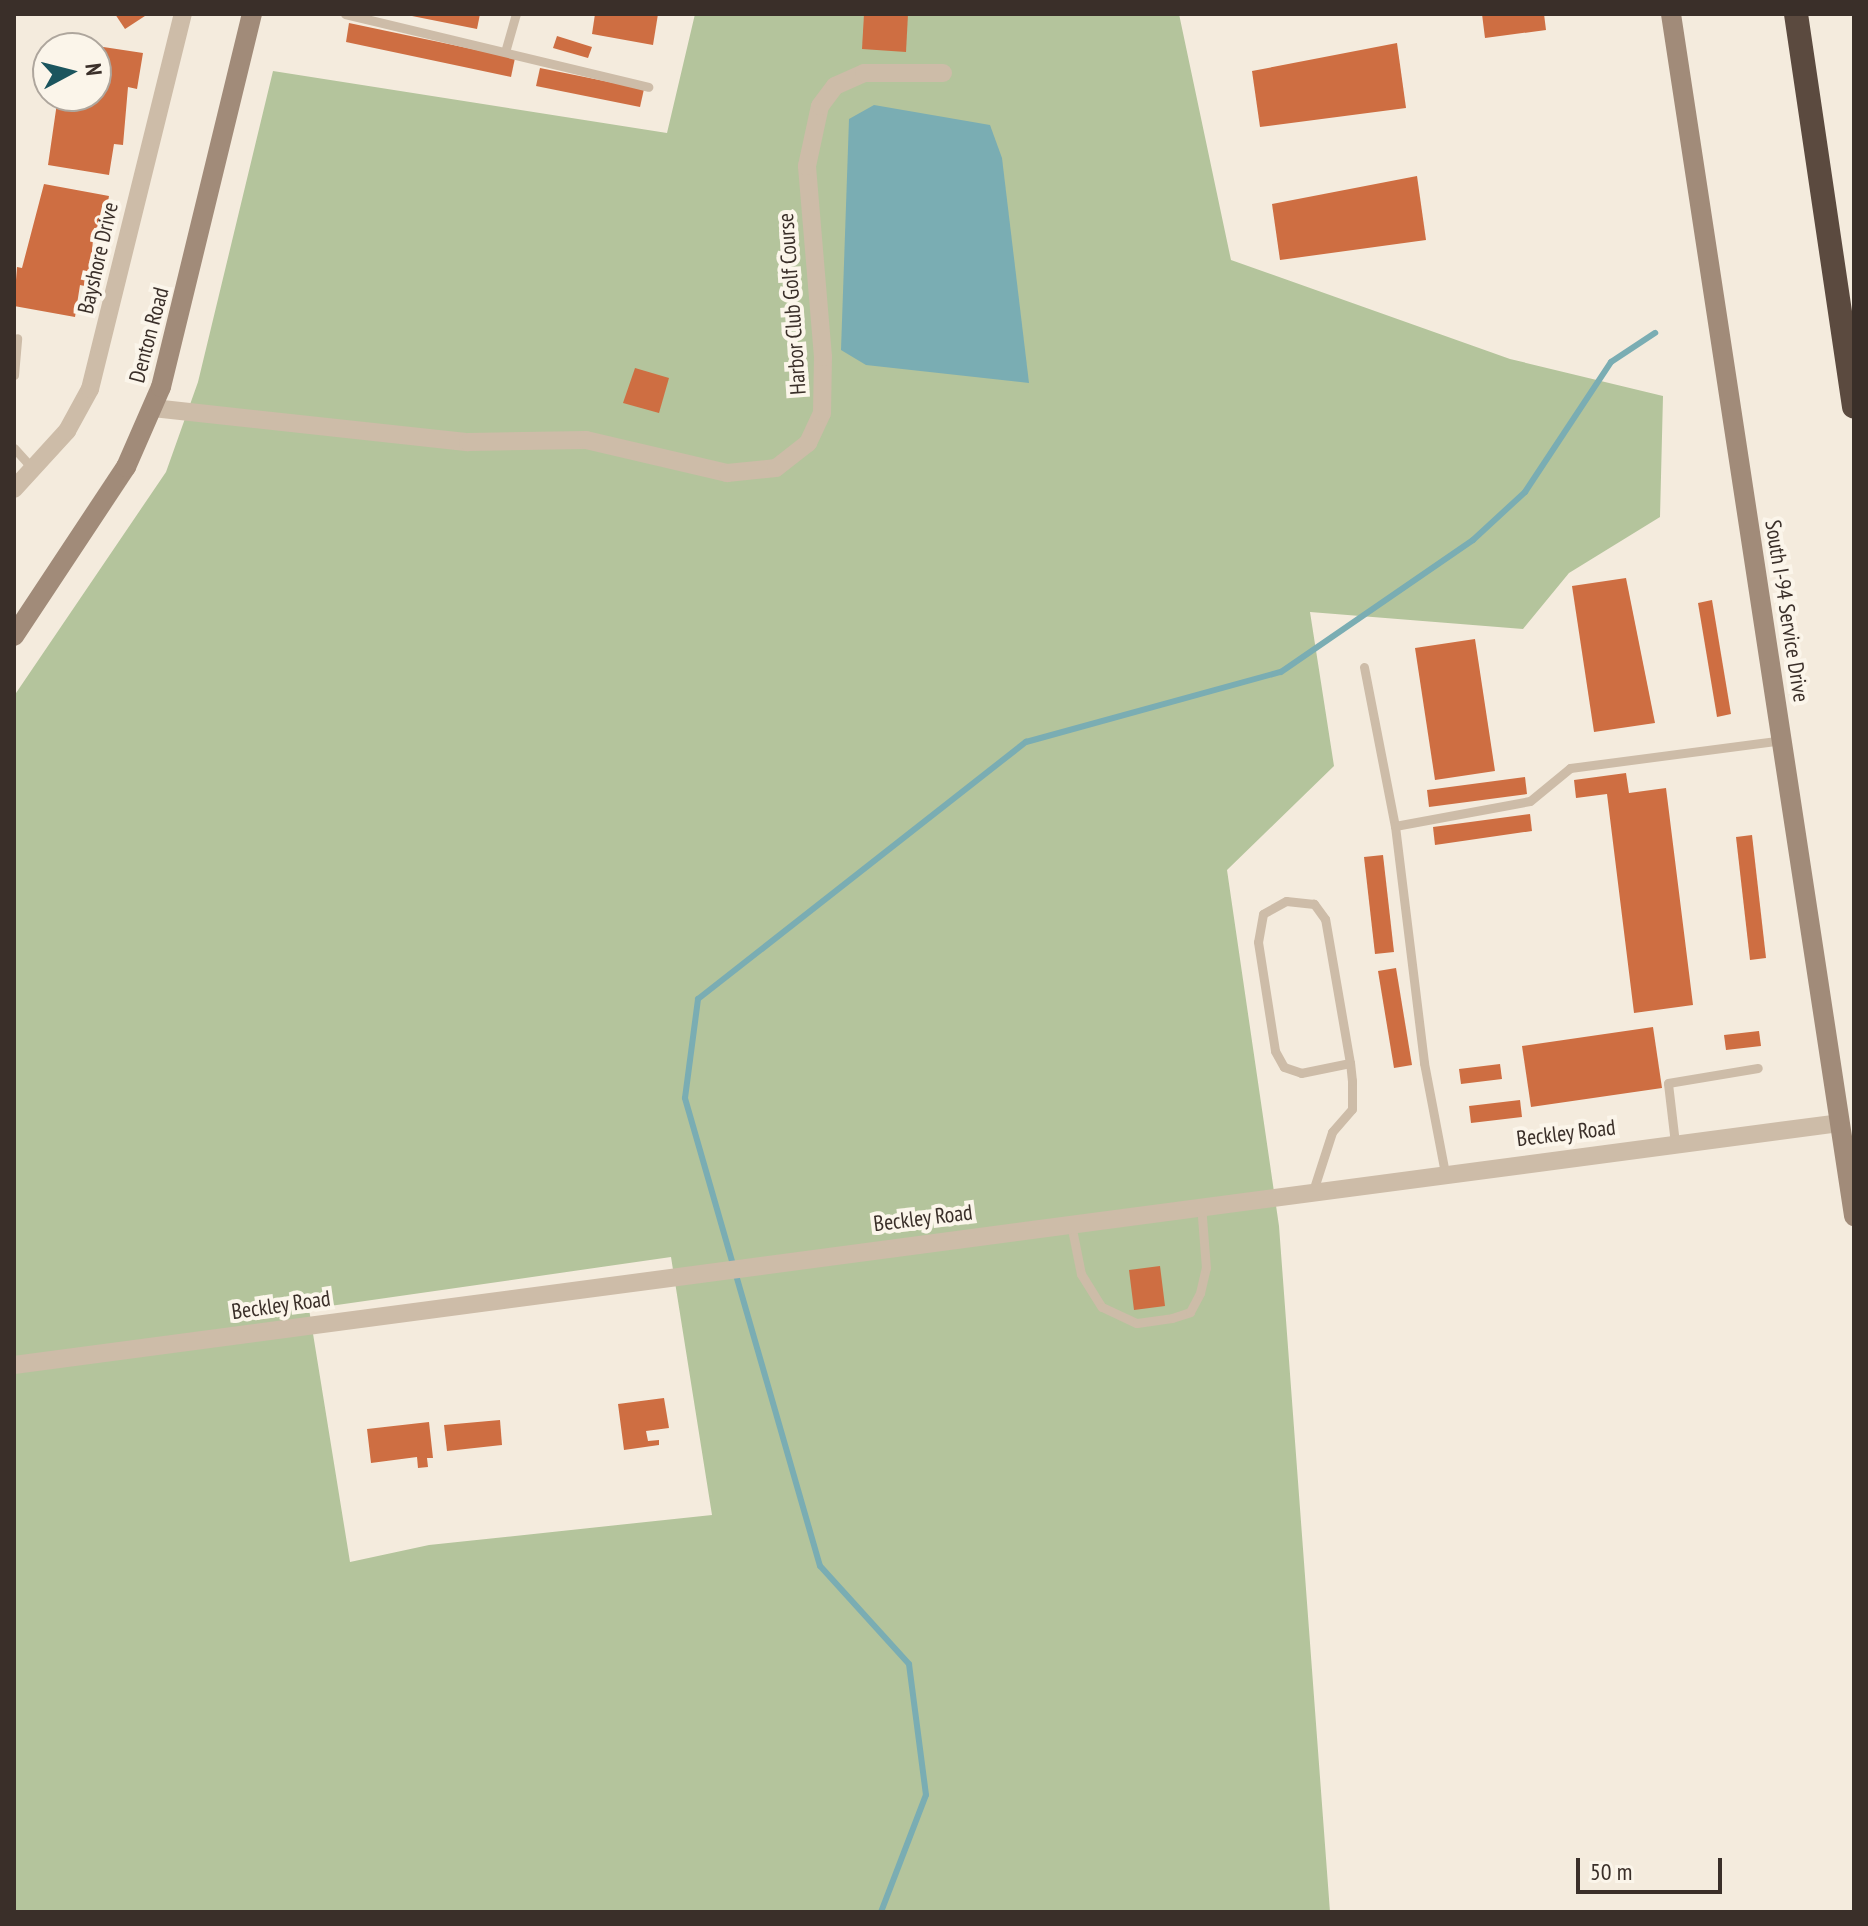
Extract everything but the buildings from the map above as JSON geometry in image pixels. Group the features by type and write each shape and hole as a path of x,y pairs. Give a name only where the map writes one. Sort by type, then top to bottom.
{"highway":[{"path":"1796,14 1854,407"}],"street":[{"name":"Bayshore Drive","path":"14,489 67,431 90,389 183,14"},
{"name":"Denton Road","path":"14,636 102,507 153,408 173,345 252,14"},
{"name":"South I-94 Service Drive","path":"1671,14 1854,1216"},
{"name":"Harbor Club Golf Course","path":"153,408 468,442 586,440 727,473 776,468 808,443 822,413 823,357 807,166 820,106 835,86 864,73 943,73"},
{"name":"Beckley Road","path":"14,1365 1201,1205 1839,1123"}],"lane":[{"path":"345,14 648,87"},
{"path":"505,52 516,14"},
{"path":"14,375 17,338"},
{"path":"14,448 33,469"},
{"path":"1364,667 1395,826 1424,1063 1445,1173"},
{"path":"1395,826 1530,801 1570,768 1783,740"},
{"path":"1313,1191 1332,1132 1352,1109 1350,1063 1325,919 1314,904 1286,901 1263,914 1258,942 1275,1051 1284,1067 1301,1073 1350,1063"},
{"path":"1675,1143 1668,1083 1758,1068"},
{"path":"1070,1223 1081,1274 1102,1307 1137,1323 1190,1312 1200,1293 1206,1268 1201,1205"}],"green space":[{"path":"695,14 1179,14 1231,260 1510,359 1663,396 1660,517 1569,573 1523,629 1310,612 1334,766 1227,870 1279,1226 1330,1912 14,1912 14,696 166,472 198,382 273,71 667,133","holes":["671,1257 712,1515 429,1545 350,1562 309,1309"]}],"water":[{"path":"874,105 990,125 1002,158 1029,383 866,365 841,350 849,119"}],"waterway":[{"path":"881,1912 926,1795 909,1664 820,1566 685,1098 698,999 1026,742 1281,672 1473,540 1525,492 1611,362 1655,333"}]}
